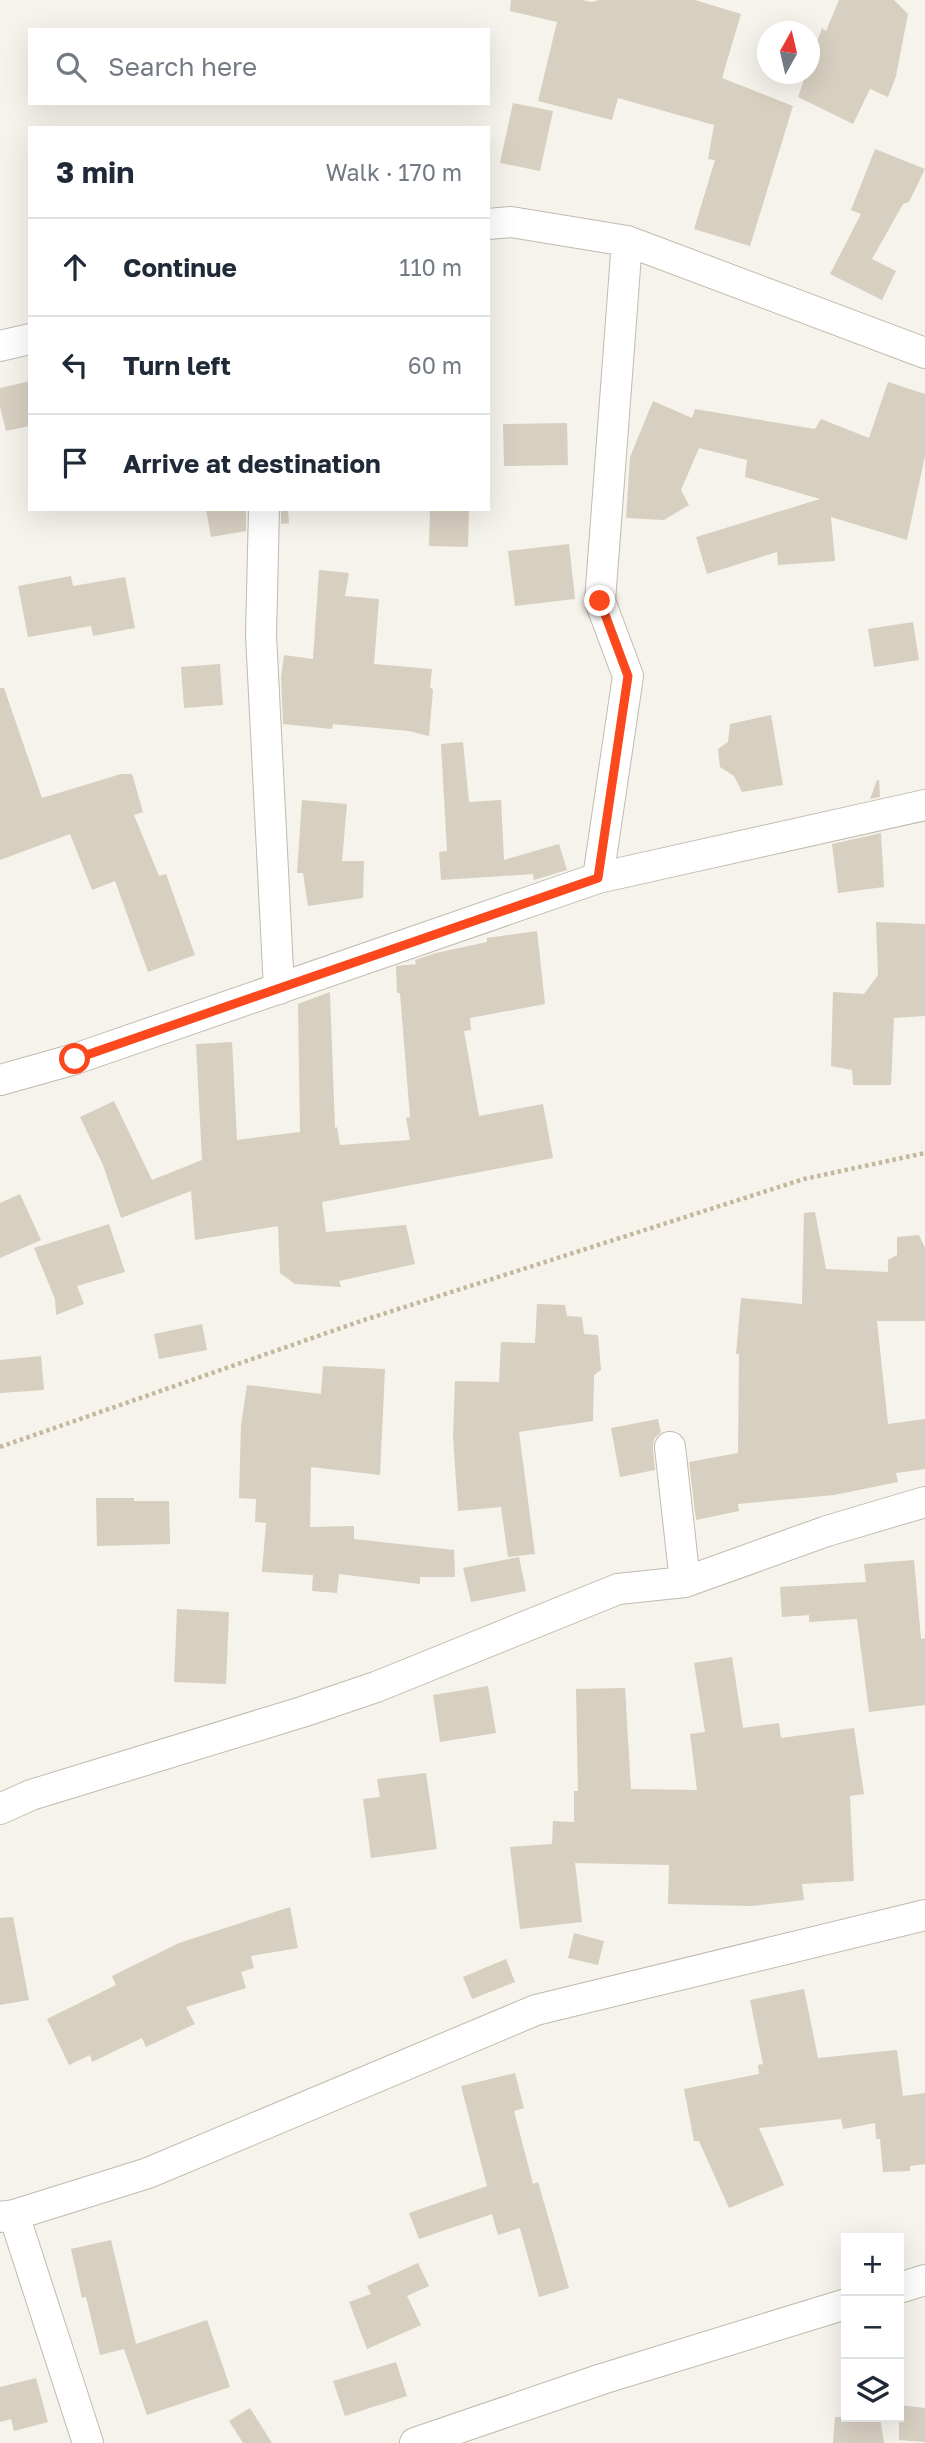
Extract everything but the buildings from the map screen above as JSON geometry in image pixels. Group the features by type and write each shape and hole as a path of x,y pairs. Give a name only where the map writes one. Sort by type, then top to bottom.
{"street":[{"path":"490,224 512,222 627,241 925,352"},
{"path":"598,878 628,676 600,601 627,241"},
{"path":"0,346 28,339"},
{"path":"264,511 261,635 279,989"},
{"path":"0,1080 75,1059 598,878 925,805"},
{"path":"670,1447 685,1582"},
{"path":"0,1809 31,1795 376,1687 618,1589 685,1582 827,1531 925,1502"},
{"path":"88,2443 7,2216 148,2173 536,2010 925,1914"},
{"path":"904,2286 925,2280"},
{"path":"415,2443 602,2379 841,2306"}],"path":[{"path":"0,1447 361,1321 804,1179 925,1153"}],"route":[{"path":"75,1059 598,878 628,676 600,601"}]}
